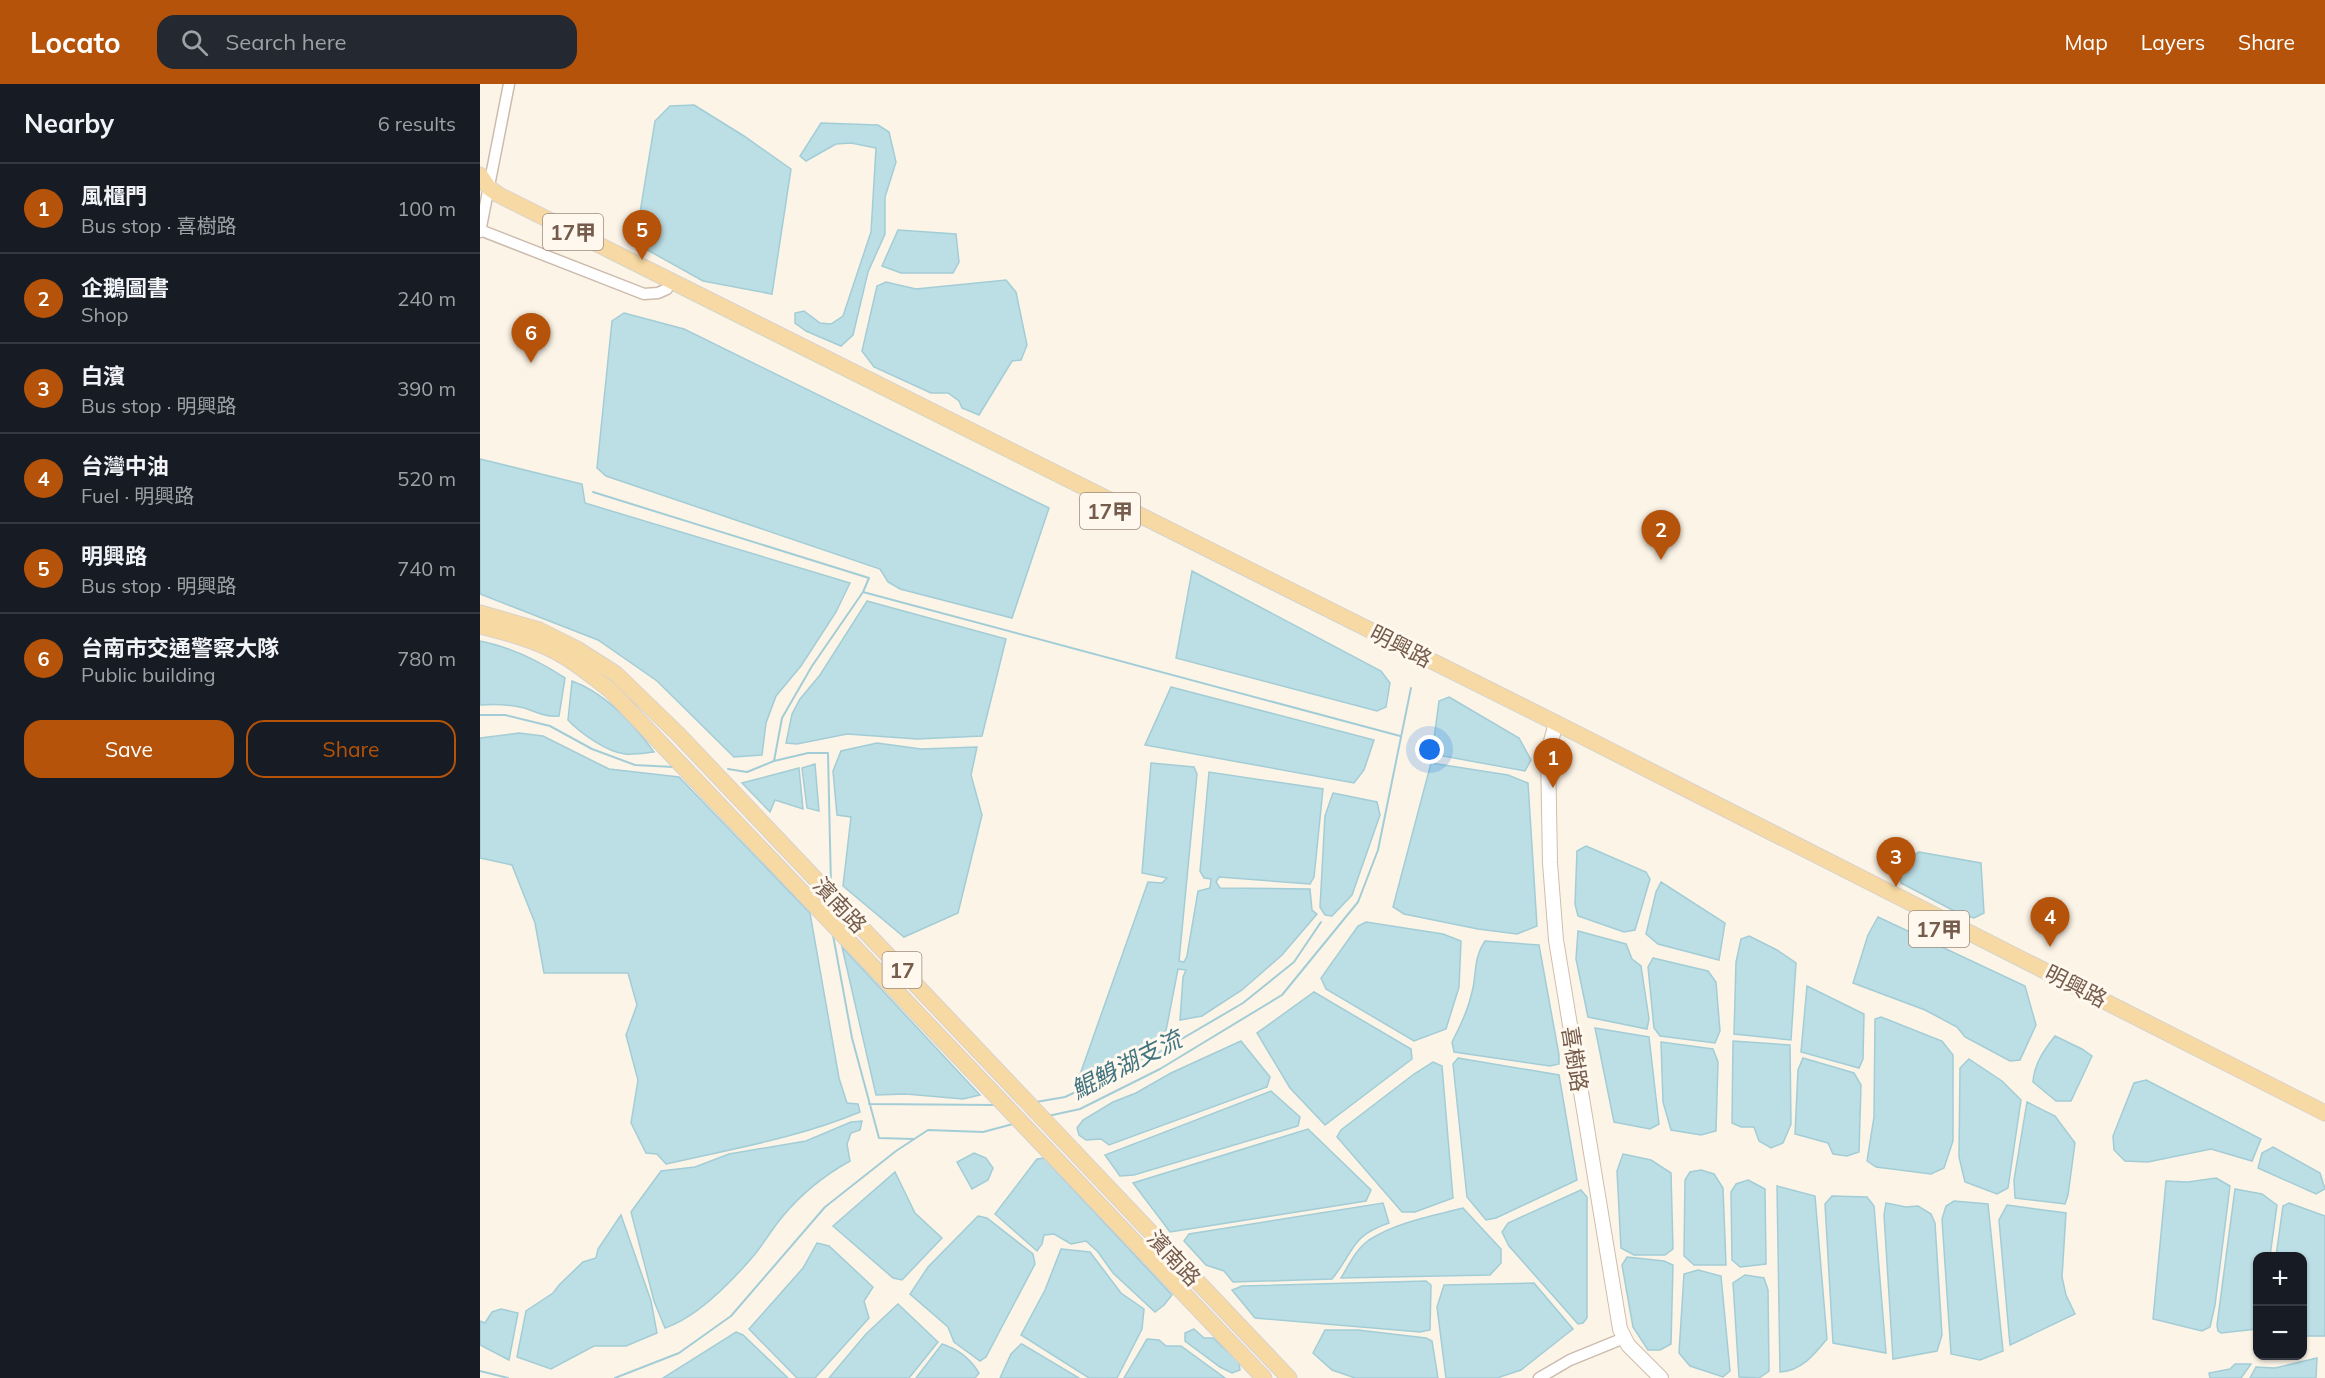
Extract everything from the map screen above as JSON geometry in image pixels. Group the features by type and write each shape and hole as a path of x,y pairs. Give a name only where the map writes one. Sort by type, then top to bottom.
{"main road":[{"name":"明興路","path":"484,188 667,289 1555,728 2325,1124"},
{"name":"明興路","path":"484,188 2325,1113"},
{"name":"濱南路","path":"480,613 552,635 616,674 685,742 1288,1378"},
{"name":"濱南路","path":"480,626 517,636 559,654 610,690 1264,1378"}],"street":[{"path":"509,84 484,188 480,231 644,294 658,293 667,289"},
{"name":"喜樹路","path":"1555,728 1548,753 1550,863 1558,960 1616,1305 1624,1338 1634,1352 1661,1378"},
{"path":"1539,1378 1570,1360 1624,1338"}],"water":[{"path":"694,105 791,169 772,294 703,281 635,243 655,121 670,106"},
{"path":"821,123 878,125 889,132 896,162 885,197 885,234 868,272 853,335 841,346 806,331 795,323 795,313 804,311 820,323 831,324 843,316 871,232 876,148 851,143 836,144 806,161 800,156"},
{"path":"898,230 956,234 959,262 953,273 901,273 882,266"},
{"path":"1006,280 1016,292 1027,345 1021,360 1012,361 979,415 962,408 959,401 948,393 931,393 874,367 862,351 877,286 886,282 916,289"},
{"path":"624,313 684,329 1049,508 1012,618 900,589 888,582 880,569 606,476 597,468 612,321"},
{"path":"480,459 582,484 585,503 850,583 836,612 801,666 776,696 766,723 762,755 734,757 657,681 598,640 480,594"},
{"path":"1192,571 1381,671 1390,683 1386,707 1377,711 1176,658"},
{"path":"867,601 1006,639 982,736 917,739 847,734 797,744 786,743 792,714 800,699 820,675"},
{"path":"480,641 524,655 565,678 559,716 544,715 512,706 480,705"},
{"path":"572,681 596,693 618,710 654,752 625,754 610,750 573,725 568,720"},
{"path":"1171,687 1374,740 1364,770 1354,783 1145,745"},
{"path":"1449,697 1519,738 1531,760 1525,771 1432,754 1439,701"},
{"path":"519,733 543,736 609,769 679,777 810,913 839,1078 847,1103 858,1104 860,1112 789,1136 666,1164 657,1154 646,1153 631,1123 638,1080 626,1035 637,1005 628,973 544,973 535,923 512,865 480,858 480,738"},
{"path":"877,743 921,749 977,747 971,775 982,815 958,913 904,937 843,886 851,817 837,815 833,771 841,751"},
{"path":"1151,763 1194,767 1197,774 1179,961 1184,962 1187,956 1198,891 1210,888 1211,879 1204,878 1200,871 1209,772 1323,789 1314,877 1310,884 1219,877 1216,882 1220,888 1310,889 1312,910 1317,914 1282,955 1242,990 1202,1016 1180,1020 1183,977 1186,970 1178,969 1166,1031 1154,1043 1135,1053 1117,1057 1077,1083 1148,882 1162,883 1167,878 1142,873"},
{"path":"1431,763 1508,775 1528,783 1537,926 1517,934 1478,929 1404,914 1393,907"},
{"path":"815,764 819,811 807,808 802,768"},
{"path":"799,768 803,809 775,800 770,812 742,783"},
{"path":"1333,793 1377,802 1380,815 1352,895 1332,916 1325,915 1320,907 1325,816"},
{"path":"1586,846 1646,872 1650,879 1635,930 1624,932 1578,916 1575,904 1577,851"},
{"path":"1919,852 1981,863 1984,913 1974,918 1960,914 1901,883 1904,864"},
{"path":"1661,882 1725,923 1719,960 1658,944 1646,934 1656,892"},
{"path":"1878,917 2025,986 2036,1025 2020,1060 2010,1061 1965,1037 1957,1027 1925,1010 1853,983 1868,935"},
{"path":"1366,922 1443,934 1461,941 1459,987 1446,1029 1414,1041 1326,989 1321,978 1358,926"},
{"path":"1578,931 1626,944 1632,959 1641,966 1649,1019 1647,1029 1588,1017 1576,959"},
{"path":"1749,936 1777,950 1796,963 1791,1040 1734,1034 1736,962 1741,939"},
{"path":"1485,941 1539,945 1559,1064 1550,1066 1454,1052 1452,1042 1468,1005 1474,985 1477,960"},
{"path":"842,947 980,1095 963,1099 906,1094 876,1095"},
{"path":"1653,958 1708,971 1716,982 1720,1031 1715,1043 1660,1036 1654,1028 1648,967"},
{"path":"1807,986 1864,1014 1863,1059 1859,1068 1801,1052"},
{"path":"1314,992 1411,1049 1412,1059 1325,1125 1290,1088 1257,1033"},
{"path":"1881,1017 1942,1041 1953,1055 1953,1141 1944,1168 1931,1174 1876,1167 1867,1161 1874,1117 1875,1019"},
{"path":"1595,1028 1649,1037 1659,1124 1650,1129 1614,1122"},
{"path":"2055,1036 2092,1056 2071,1101 2056,1101 2033,1082 2043,1052"},
{"path":"1241,1041 1270,1077 1267,1087 1109,1145 1101,1139 1086,1140 1079,1135 1077,1128 1083,1120 1113,1102"},
{"path":"1733,1041 1790,1045 1791,1124 1783,1143 1771,1148 1759,1141 1754,1127 1741,1127 1732,1123"},
{"path":"1661,1042 1713,1049 1718,1062 1716,1131 1701,1135 1671,1130 1663,1102"},
{"path":"1458,1058 1559,1075 1577,1180 1496,1218 1486,1220 1467,1197 1453,1064"},
{"path":"1803,1058 1854,1073 1861,1085 1859,1152 1847,1156 1833,1154 1828,1143 1795,1134 1798,1070"},
{"path":"1969,1059 2002,1081 2021,1100 2008,1188 1997,1194 1965,1182 1959,1157 1960,1068"},
{"path":"1433,1062 1442,1066 1453,1198 1415,1212 1402,1212 1337,1137 1341,1130"},
{"path":"2146,1080 2261,1139 2252,1161 2211,1149 2148,1162 2125,1161 2114,1150 2113,1136 2134,1083"},
{"path":"1271,1091 1300,1117 1298,1126 1134,1175 1120,1176 1105,1155"},
{"path":"2027,1102 2055,1116 2075,1143 2065,1204 2015,1198 2014,1180"},
{"path":"862,1121 860,1130 851,1133 847,1144 850,1161 823,1178 798,1200 754,1255 722,1289 688,1317 665,1328 654,1301 631,1212 661,1171 695,1167 729,1154 806,1141 851,1122"},
{"path":"1308,1129 1371,1190 1366,1201 1170,1232 1133,1183"},
{"path":"2273,1147 2320,1173 2325,1189 2316,1194 2258,1168 2262,1153"},
{"path":"974,1153 986,1158 993,1168 988,1180 972,1189 957,1162"},
{"path":"1623,1154 1651,1160 1671,1173 1673,1249 1665,1255 1634,1255 1621,1248 1617,1171"},
{"path":"1044,1158 1172,1295 1155,1312 1113,1273 1098,1252 1086,1241 1071,1244 1054,1234 1044,1235 1037,1251 995,1214 1037,1159"},
{"path":"1701,1170 1714,1174 1723,1188 1726,1265 1694,1265 1684,1256 1685,1180 1690,1172"},
{"path":"895,1172 915,1213 942,1238 902,1280 893,1278 833,1226"},
{"path":"2216,1178 2230,1186 2215,1305 2210,1327 2202,1331 2153,1319 2166,1181 2188,1182"},
{"path":"1748,1180 1765,1189 1766,1264 1740,1267 1732,1260 1731,1192 1736,1184"},
{"path":"1777,1186 1815,1196 1827,1339 1801,1365 1780,1372"},
{"path":"2235,1189 2262,1194 2277,1205 2271,1252 2253,1252 2253,1329 2221,1333 2217,1325"},
{"path":"1581,1190 1587,1197 1587,1318 1583,1323 1578,1324 1509,1246 1502,1232 1508,1223"},
{"path":"1832,1196 1867,1197 1874,1206 1886,1353 1833,1343 1825,1204"},
{"path":"1954,1201 1988,1204 2003,1351 1980,1360 1951,1354 1942,1219 1946,1206"},
{"path":"1383,1203 1389,1223 1376,1228 1360,1239 1332,1279 1233,1282 1224,1271 1206,1265 1184,1241 1189,1234"},
{"path":"1886,1203 1906,1207 1918,1206 1931,1214 1935,1223 1942,1335 1937,1351 1893,1359 1884,1215"},
{"path":"2289,1203 2325,1216 2325,1336 2307,1336 2307,1252 2277,1252 2283,1206"},
{"path":"2007,1205 2066,1213 2062,1277 2066,1295 2075,1314 2010,1345 1999,1220"},
{"path":"1463,1208 1501,1249 1501,1263 1490,1275 1341,1278 1360,1248 1369,1240 1415,1220"},
{"path":"621,1215 651,1301 657,1333 626,1346 594,1346 551,1369 517,1357 526,1311 553,1293 583,1262 596,1258 598,1249"},
{"path":"978,1216 987,1218 1033,1254 1035,1264 986,1357 980,1361 954,1342 948,1327 910,1294 928,1267"},
{"path":"817,1243 829,1246 873,1287 864,1301 869,1318 815,1378 797,1378 749,1329 803,1268"},
{"path":"1061,1249 1090,1252 1121,1293 1144,1309 1142,1329 1117,1378 1089,1378 1021,1335 1045,1290"},
{"path":"1627,1257 1664,1261 1673,1265 1671,1344 1660,1350 1648,1350 1633,1327 1622,1265"},
{"path":"1698,1270 1721,1276 1730,1371 1723,1377 1690,1366 1679,1353 1684,1274"},
{"path":"1745,1275 1764,1278 1768,1290 1769,1371 1759,1378 1739,1377 1733,1283"},
{"path":"1426,1281 1431,1285 1430,1330 1420,1332 1255,1318 1232,1290 1242,1286"},
{"path":"1534,1283 1573,1329 1521,1370 1497,1378 1446,1378 1437,1307 1444,1285"},
{"path":"898,1304 938,1342 909,1378 829,1378 866,1334"},
{"path":"501,1309 518,1313 509,1360 480,1345 480,1321 485,1323 492,1312"},
{"path":"1194,1329 1204,1338 1213,1338 1239,1362 1240,1370 1232,1373 1220,1367 1185,1341 1185,1333"},
{"path":"1325,1330 1358,1330 1426,1338 1432,1341 1438,1378 1355,1378 1332,1370 1313,1353"},
{"path":"736,1332 743,1335 788,1378 663,1378"},
{"path":"1147,1339 1159,1340 1166,1346 1181,1346 1225,1378 1124,1378"},
{"path":"942,1344 958,1351 968,1359 979,1373 975,1378 916,1378"},
{"path":"1021,1344 1079,1378 1000,1378 1011,1354"},
{"path":"2317,1358 2316,1378 2250,1378 2256,1367 2275,1368"},
{"path":"2235,1364 2251,1364 2241,1378 2210,1378 2209,1373 2230,1369"}],"waterway":[{"path":"593,492 869,578 863,592 812,666 782,718 774,761"},
{"path":"863,592 1400,736"},
{"name":"鯤鯓湖支流","path":"1048,1116 1080,1109 1160,1069 1282,995 1358,902 1378,850 1411,688"},
{"path":"480,715 505,715 550,726 592,749 635,765 673,767"},
{"path":"728,769 747,772 774,761 808,753 828,753 831,887"},
{"path":"1036,1102 1065,1097 1099,1081 1116,1068 1156,1054 1243,1003 1294,962 1321,922"},
{"path":"833,935 852,1038 879,1138 914,1139"},
{"path":"869,1104 995,1105"},
{"name":"鯤鯓湖支流","path":"615,1378 679,1353 731,1316 825,1207 896,1151 928,1130 983,1132 1013,1124"},
{"name":"鯤鯓湖支流","path":"480,1371 508,1378"}],"place":[{"name":"明興路","path":"642,260"},
{"name":"台南市交通警察大隊","path":"531,363"},
{"name":"企鵝圖書","path":"1661,560"},
{"name":"風櫃門","path":"1553,788"},
{"name":"白濱","path":"1896,887"},
{"name":"台灣中油","path":"2050,947"}]}
